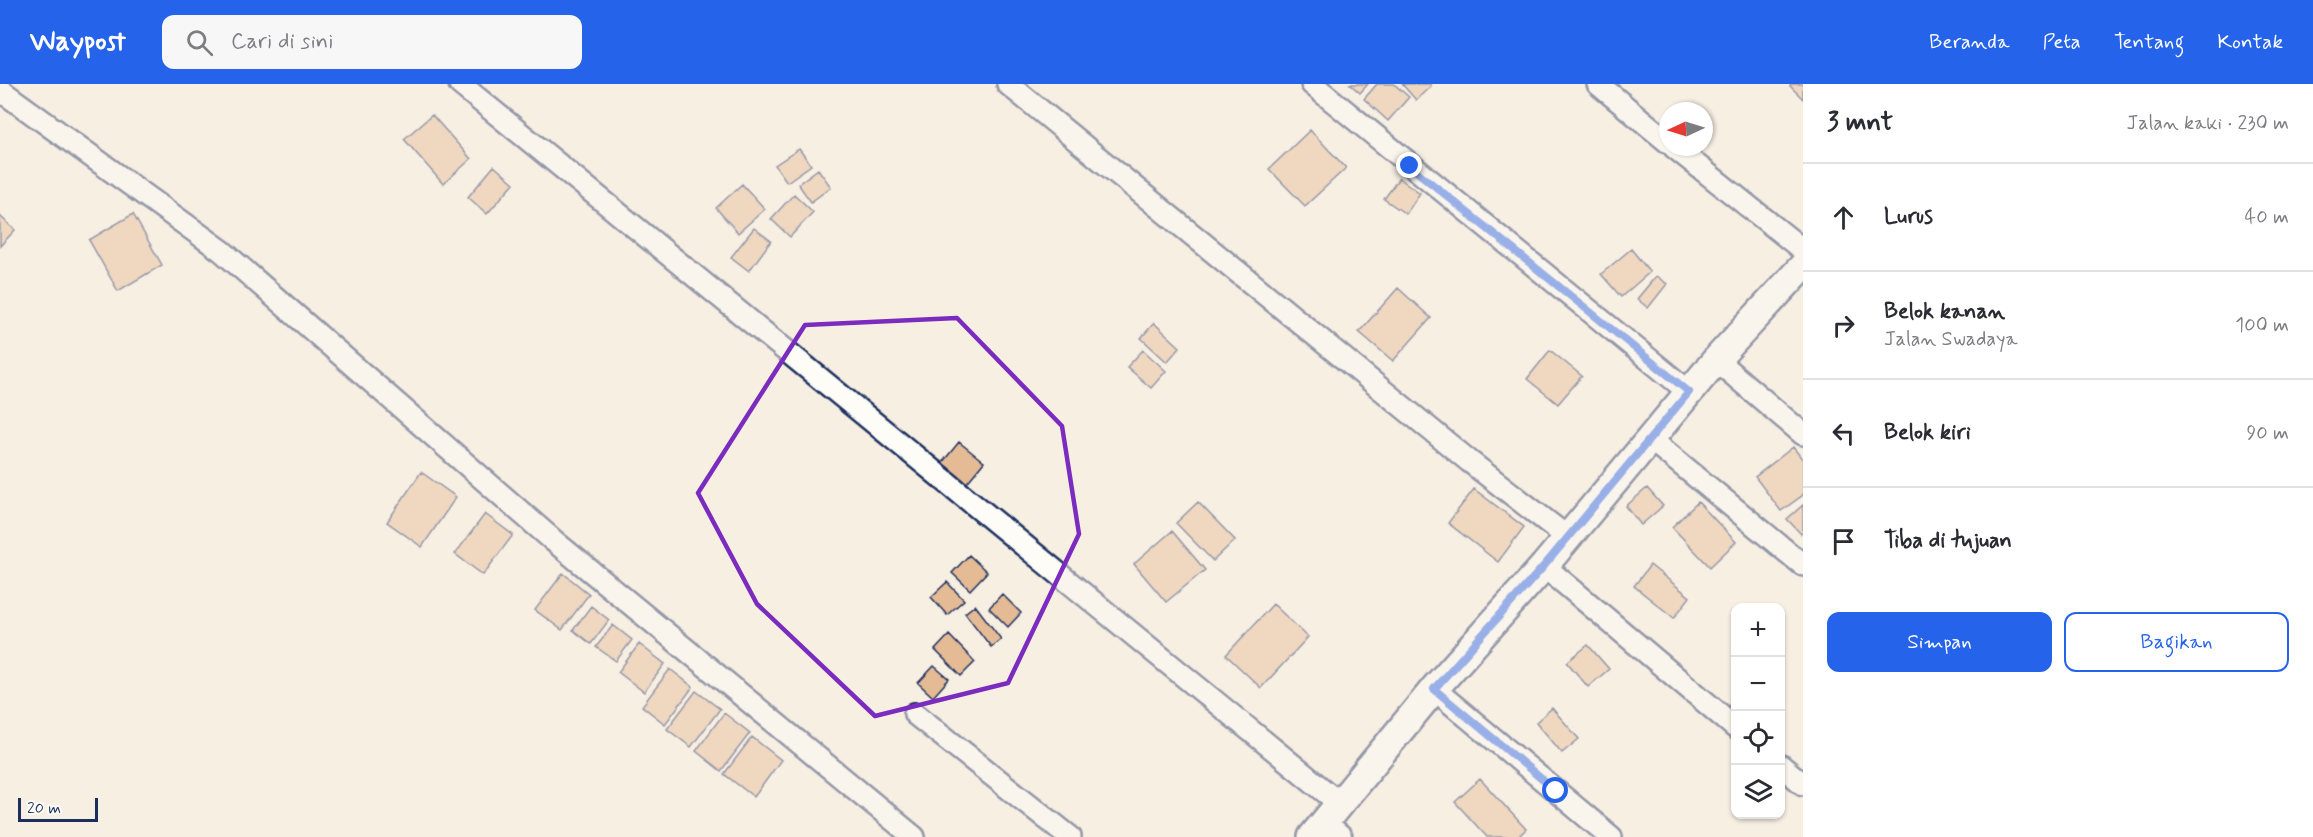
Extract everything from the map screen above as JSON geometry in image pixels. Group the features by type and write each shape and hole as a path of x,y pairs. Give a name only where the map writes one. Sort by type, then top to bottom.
{"street":[{"path":"460,84 1329,825 1434,689 1544,566 1716,360 1803,266"},
{"path":"1008,84 1469,461 1567,537"},
{"path":"1312,84 1689,392"},
{"path":"1598,84 1659,135"},
{"path":"0,91 222,251 554,542 914,837"},
{"path":"1685,156 1803,250"},
{"path":"1716,360 1803,434"},
{"path":"1649,438 1803,565"},
{"path":"1544,566 1731,724"},
{"path":"1434,689 1611,837"},
{"path":"915,714 1070,837"},
{"path":"1785,769 1803,784"}],"highlighted area":[{"path":"957,318 1062,426 1079,534 1008,683 875,716 757,604 698,493 805,325"}],"building":[{"path":"1350,84 1368,84 1360,93"},
{"path":"1377,84 1394,84 1409,97 1388,121 1364,99"},
{"path":"1402,84 1430,84 1431,86 1416,100"},
{"path":"1803,84 1803,99 1790,86"},
{"path":"432,115 471,159 443,184 404,139"},
{"path":"1310,130 1346,168 1305,206 1269,169"},
{"path":"799,149 811,165 787,182 775,165"},
{"path":"494,166 514,183 487,214 468,197"},
{"path":"818,169 831,187 811,202 798,184"},
{"path":"1399,178 1420,193 1406,214 1384,199"},
{"path":"742,184 765,209 738,233 716,208"},
{"path":"794,194 813,212 790,237 771,219"},
{"path":"133,214 162,265 118,291 89,240"},
{"path":"0,216 15,230 0,246"},
{"path":"754,228 771,241 749,271 731,257"},
{"path":"1631,249 1650,272 1621,297 1601,274"},
{"path":"1656,276 1667,284 1648,308 1637,299"},
{"path":"1398,288 1431,318 1393,361 1359,332"},
{"path":"1154,323 1180,347 1167,362 1141,338"},
{"path":"1143,350 1166,371 1151,388 1127,367"},
{"path":"1550,350 1582,376 1558,404 1527,379"},
{"path":"959,442 984,462 966,484 941,464"},
{"path":"1793,447 1803,460 1803,495 1781,511 1755,477"},
{"path":"421,472 456,497 422,547 387,522"},
{"path":"1647,488 1663,506 1641,525 1626,506"},
{"path":"1474,489 1524,527 1498,562 1448,523"},
{"path":"1198,502 1235,540 1213,561 1176,523"},
{"path":"1698,502 1736,542 1710,567 1672,527"},
{"path":"1803,505 1803,532 1801,534 1787,519"},
{"path":"485,514 513,535 483,575 455,554"},
{"path":"1172,531 1205,570 1166,602 1134,564"},
{"path":"969,555 987,572 970,590 952,573"},
{"path":"1650,565 1690,597 1674,618 1634,586"},
{"path":"563,573 589,594 562,630 535,610"},
{"path":"947,582 964,600 947,615 931,597"},
{"path":"1002,594 1021,613 1008,627 989,608"},
{"path":"1273,604 1308,637 1261,688 1226,655"},
{"path":"975,605 1001,639 991,647 965,613"},
{"path":"591,606 609,620 591,644 573,630"},
{"path":"613,625 632,640 616,661 596,647"},
{"path":"949,635 975,662 961,676 935,650"},
{"path":"639,644 665,664 644,692 618,672"},
{"path":"1588,645 1609,669 1588,687 1567,662"},
{"path":"934,666 949,679 933,697 918,683"},
{"path":"670,669 693,687 665,724 642,706"},
{"path":"696,691 720,709 691,747 667,729"},
{"path":"1552,708 1579,739 1562,753 1536,722"},
{"path":"724,713 750,733 721,771 696,751"},
{"path":"752,737 781,760 754,797 724,774"},
{"path":"1480,779 1526,829 1518,837 1487,837 1455,802"}],"route":[{"path":"1410,166 1689,392 1544,566 1434,689 1556,791"}]}
